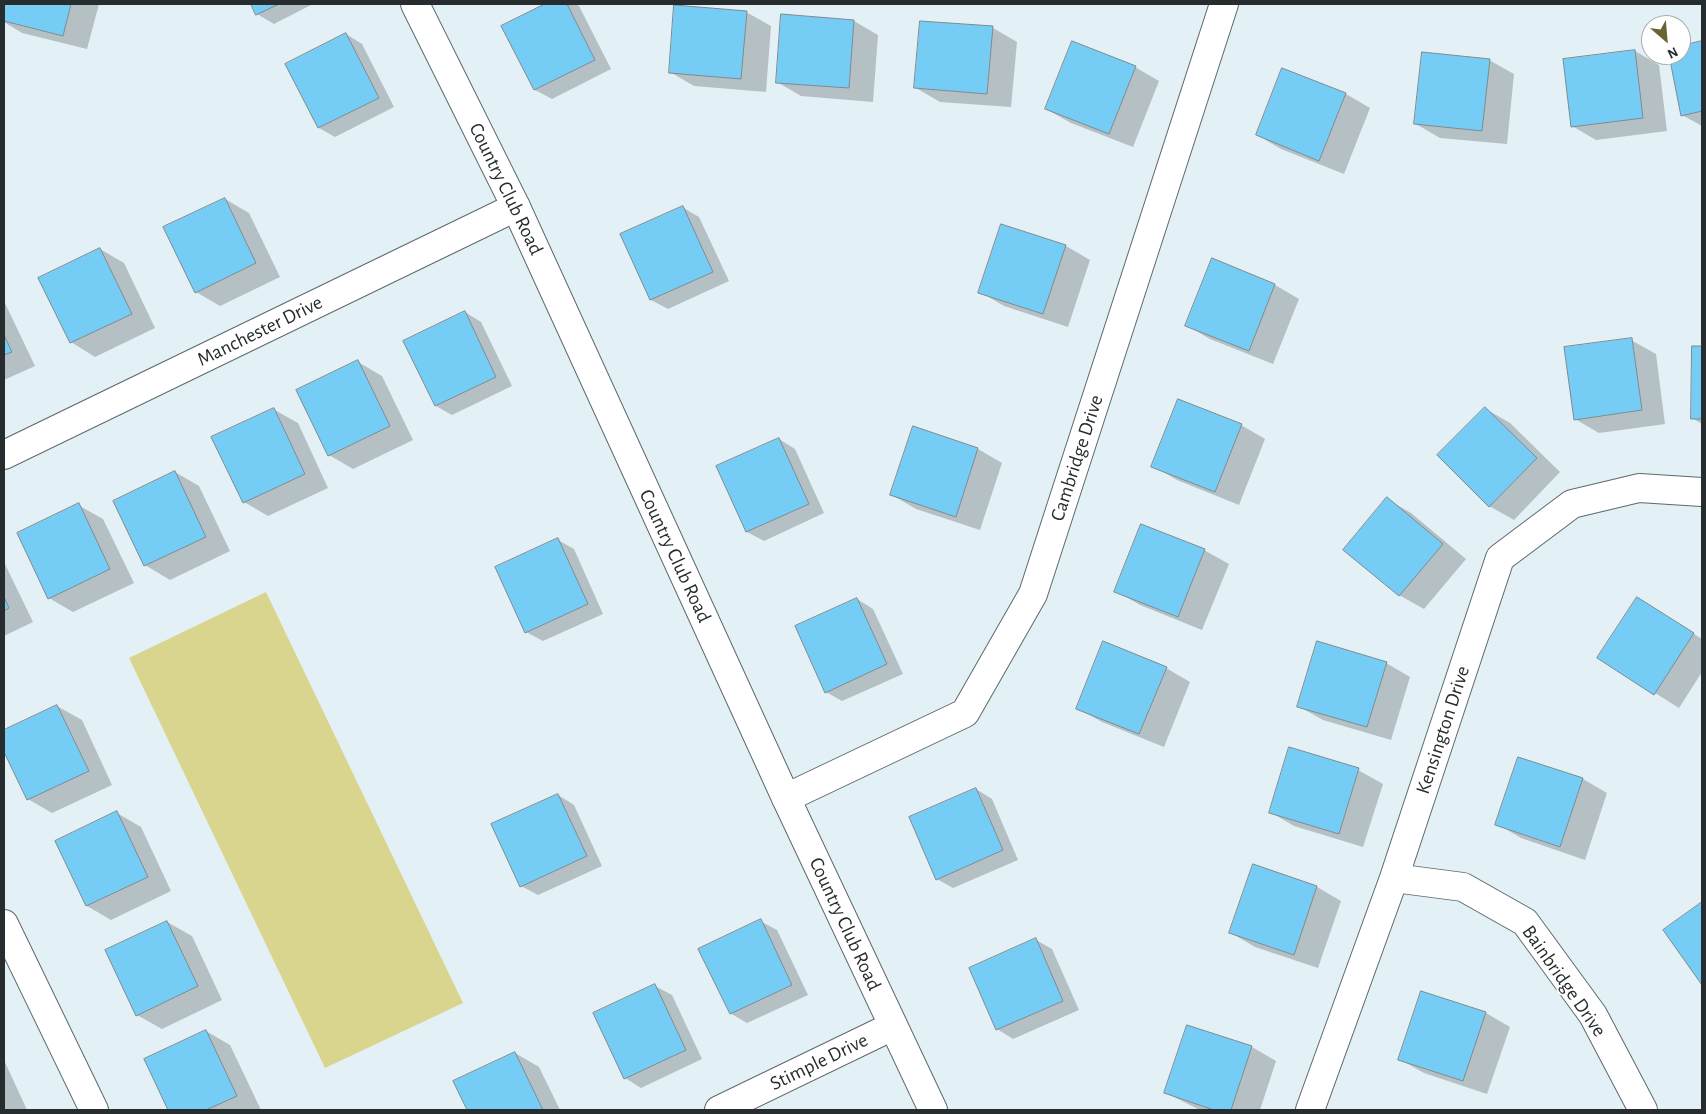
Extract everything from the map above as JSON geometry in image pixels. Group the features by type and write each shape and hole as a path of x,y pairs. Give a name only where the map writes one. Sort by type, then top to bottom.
{"street":[{"name":"Country Club Road","path":"415,4 516,207 786,798 933,1110"},
{"name":"Cambridge Drive","path":"786,798 965,713 1033,594 1224,4"},
{"name":"Manchester Drive","path":"4,455 516,207"},
{"name":"Kensington Drive","path":"1310,1110 1394,878 1500,558 1572,504 1639,488 1702,492"},
{"name":"Bainbridge Drive","path":"1394,878 1462,887 1525,922 1593,1015 1643,1110"},
{"path":"4,924 94,1110"},
{"name":"Stimple Drive","path":"719,1110 893,1026"}],"shaded area":[{"path":"266,592 463,1003 325,1068 129,658"}],"building":[{"path":"4,4 71,4 63,36 4,21"},
{"path":"251,4 279,4 256,15"},
{"path":"545,4 567,4 595,60 534,90 501,26"},
{"path":"674,5 747,11 741,79 669,73"},
{"path":"781,14 854,20 849,88 776,83"},
{"path":"920,21 993,26 987,94 914,88"},
{"path":"346,33 379,98 318,128 285,64"},
{"path":"1072,41 1136,66 1109,134 1045,109"},
{"path":"1702,41 1702,111 1681,116 1671,65 1691,65 1691,44"},
{"path":"1635,50 1643,118 1571,127 1563,59"},
{"path":"1422,52 1490,59 1482,131 1414,124"},
{"path":"1282,68 1346,93 1319,161 1256,135"},
{"path":"225,198 256,263 195,293 163,227"},
{"path":"683,206 713,272 650,300 620,234"},
{"path":"1001,224 1066,245 1043,314 978,293"},
{"path":"100,248 132,314 70,343 38,278"},
{"path":"1212,258 1275,284 1249,351 1185,326"},
{"path":"465,311 496,377 435,406 403,341"},
{"path":"4,335 12,352 4,355"},
{"path":"1632,338 1642,410 1574,420 1564,347"},
{"path":"1692,346 1702,346 1702,419 1691,419"},
{"path":"358,360 390,426 328,456 296,390"},
{"path":"1178,399 1242,424 1215,492 1151,467"},
{"path":"1485,407 1537,458 1489,507 1437,455"},
{"path":"274,408 305,474 243,503 211,437"},
{"path":"913,426 978,448 956,517 890,495"},
{"path":"779,438 809,504 746,532 716,466"},
{"path":"175,471 206,537 144,566 113,501"},
{"path":"1387,497 1443,544 1399,596 1343,550"},
{"path":"79,503 110,569 48,599 17,533"},
{"path":"1141,524 1205,549 1178,617 1114,592"},
{"path":"558,538 588,604 525,633 495,567"},
{"path":"4,597 9,608 4,611"},
{"path":"1637,597 1694,633 1654,695 1597,658"},
{"path":"857,598 887,664 825,693 795,626"},
{"path":"1103,641 1167,667 1139,734 1076,709"},
{"path":"1317,641 1387,662 1367,727 1297,707"},
{"path":"57,705 89,771 27,800 4,752 4,730"},
{"path":"1289,747 1359,768 1339,834 1269,813"},
{"path":"1518,757 1583,778 1560,847 1495,825"},
{"path":"976,788 1003,850 936,880 909,817"},
{"path":"558,794 587,856 520,887 491,824"},
{"path":"117,811 148,877 86,906 55,841"},
{"path":"1253,864 1317,886 1294,955 1229,933"},
{"path":"1702,902 1702,985 1663,930"},
{"path":"761,919 792,985 730,1014 698,949"},
{"path":"167,921 198,986 136,1016 105,950"},
{"path":"1036,938 1063,1001 996,1030 969,968"},
{"path":"655,984 686,1050 624,1079 593,1013"},
{"path":"1421,991 1486,1012 1463,1081 1398,1060"},
{"path":"1187,1025 1252,1046 1231,1110 1214,1110 1164,1093"},
{"path":"206,1030 237,1096 206,1110 168,1110 144,1059"},
{"path":"515,1052 543,1110 467,1110 453,1081"}]}
